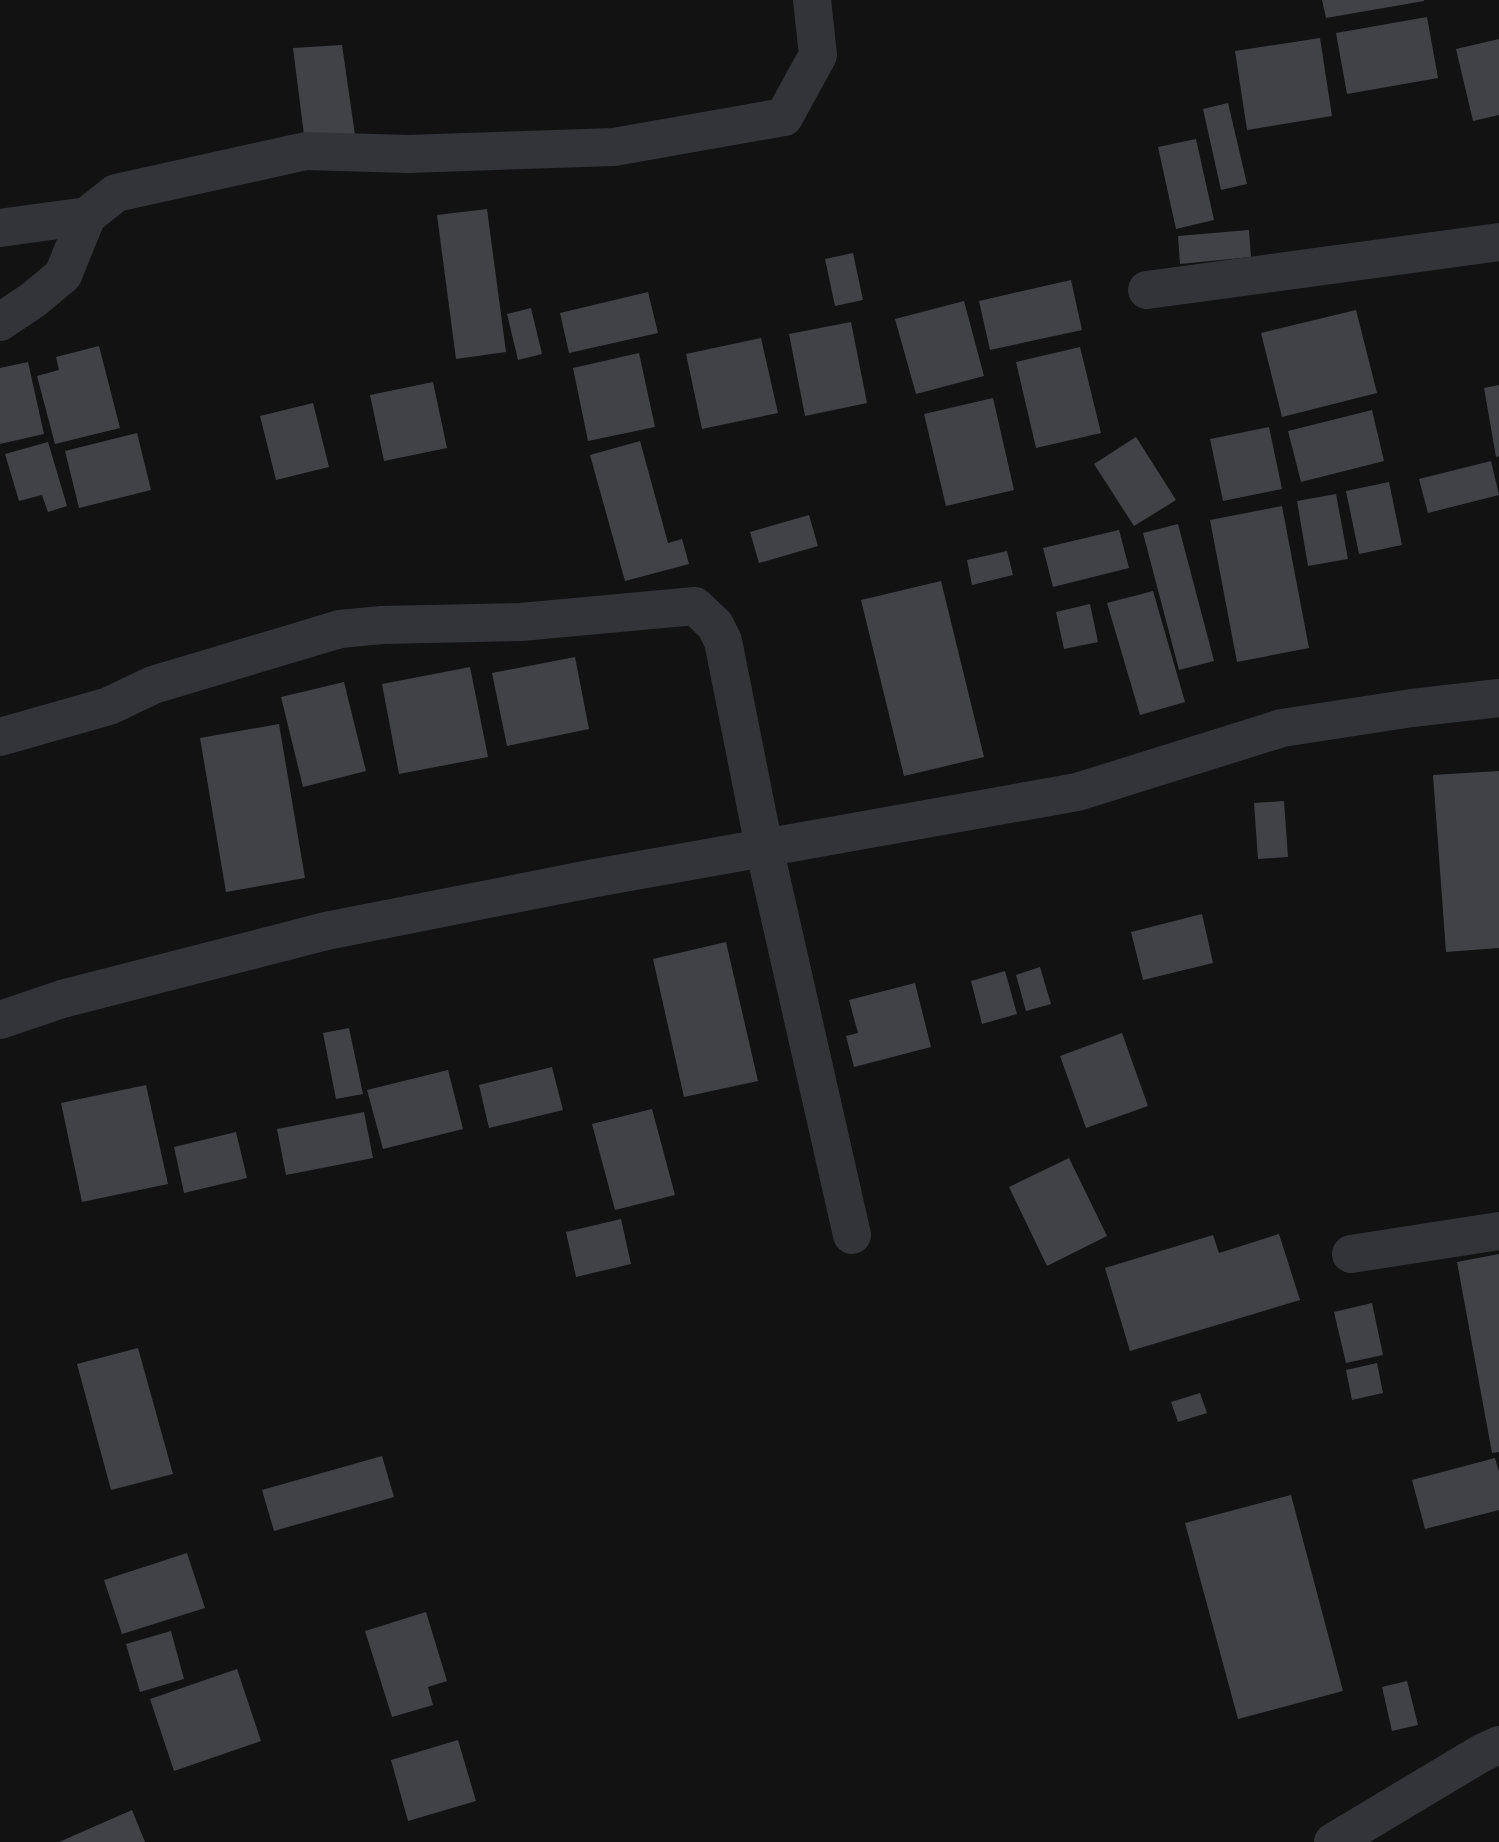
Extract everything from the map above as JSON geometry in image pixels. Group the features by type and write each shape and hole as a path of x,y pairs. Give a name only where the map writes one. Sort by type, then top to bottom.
{"street":[{"path":"0,321 33,300 63,275 87,216 116,193 306,151 408,155 614,148 784,117 818,55 812,0"},
{"path":"0,228 87,216"},
{"path":"1147,290 1499,242"},
{"path":"0,737 109,706 153,685 340,629 382,625 521,621 695,607 715,625 723,641 764,847 852,1235"},
{"path":"0,1020 62,999 326,931 764,847 1077,792 1282,728 1499,698"},
{"path":"1351,1254 1499,1231"},
{"path":"1333,1842 1499,1745"}],"building":[{"path":"1322,0 1424,0 1424,1 1326,18"},
{"path":"1427,17 1438,78 1347,94 1336,33"},
{"path":"1320,38 1332,116 1247,130 1235,51"},
{"path":"1499,39 1499,115 1473,121 1456,49"},
{"path":"342,45 355,135 306,151 293,48"},
{"path":"1228,103 1247,184 1221,190 1203,109"},
{"path":"1196,139 1214,220 1176,229 1158,147"},
{"path":"487,209 506,352 456,359 437,215"},
{"path":"1249,230 1251,257 1180,264 1178,236"},
{"path":"853,253 863,300 835,306 825,259"},
{"path":"1071,280 1082,330 990,350 979,301"},
{"path":"648,292 658,333 569,353 560,313"},
{"path":"964,301 984,376 916,394 895,319"},
{"path":"531,308 542,354 518,360 507,314"},
{"path":"1356,310 1377,393 1282,417 1261,333"},
{"path":"851,322 867,403 805,416 789,334"},
{"path":"761,338 778,413 702,429 686,354"},
{"path":"99,346 120,428 55,444 37,376 59,370 56,357"},
{"path":"1080,347 1101,433 1036,448 1016,362"},
{"path":"639,353 655,427 588,441 573,368"},
{"path":"28,362 44,434 0,444 0,368"},
{"path":"433,382 447,448 384,461 370,395"},
{"path":"1499,385 1499,456 1496,457 1484,388"},
{"path":"993,398 1014,490 946,506 924,414"},
{"path":"313,403 329,467 276,480 260,416"},
{"path":"1372,410 1384,461 1301,482 1288,431"},
{"path":"1269,427 1282,489 1223,501 1210,439"},
{"path":"137,433 151,490 79,508 65,451"},
{"path":"1136,437 1176,500 1134,526 1094,464"},
{"path":"640,441 668,543 682,539 689,564 625,581 590,455"},
{"path":"48,442 67,506 48,512 42,495 19,501 5,454"},
{"path":"1491,461 1499,495 1428,513 1419,479"},
{"path":"1389,482 1402,545 1359,554 1346,491"},
{"path":"1336,494 1348,559 1308,566 1297,501"},
{"path":"1282,506 1309,648 1237,662 1210,520"},
{"path":"809,515 818,546 759,563 750,532"},
{"path":"1178,524 1214,661 1179,670 1143,533"},
{"path":"1119,530 1129,568 1053,587 1043,548"},
{"path":"1007,551 1013,575 972,585 967,560"},
{"path":"941,581 984,757 904,776 861,600"},
{"path":"1153,591 1185,702 1140,715 1107,603"},
{"path":"1090,604 1098,642 1064,649 1056,612"},
{"path":"575,657 589,729 507,746 492,673"},
{"path":"470,667 488,757 399,774 382,684"},
{"path":"344,682 366,771 303,787 281,697"},
{"path":"279,724 305,878 226,892 200,738"},
{"path":"1499,771 1499,948 1446,952 1433,775"},
{"path":"1284,801 1288,857 1258,859 1254,803"},
{"path":"1202,914 1213,963 1143,980 1131,932"},
{"path":"726,942 758,1081 684,1097 653,959"},
{"path":"1040,967 1051,1004 1026,1011 1016,975"},
{"path":"1005,971 1017,1014 982,1024 971,981"},
{"path":"915,983 931,1047 854,1067 846,1036 858,1033 849,1000"},
{"path":"349,1028 363,1094 336,1099 323,1033"},
{"path":"1122,1033 1148,1106 1086,1128 1060,1056"},
{"path":"552,1067 563,1110 489,1128 479,1085"},
{"path":"448,1070 463,1129 383,1149 367,1090"},
{"path":"146,1085 168,1184 82,1202 61,1103"},
{"path":"652,1109 675,1195 615,1210 592,1124"},
{"path":"364,1112 373,1158 286,1175 277,1129"},
{"path":"236,1132 247,1178 184,1193 174,1147"},
{"path":"1069,1158 1107,1236 1047,1266 1009,1187"},
{"path":"621,1219 631,1264 576,1277 566,1232"},
{"path":"1279,1234 1300,1300 1130,1351 1105,1268 1213,1235 1219,1253"},
{"path":"1499,1254 1499,1452 1492,1453 1457,1262"},
{"path":"1372,1303 1383,1355 1346,1363 1334,1312"},
{"path":"138,1348 173,1474 111,1490 77,1364"},
{"path":"1377,1363 1383,1393 1352,1400 1346,1370"},
{"path":"1200,1393 1207,1413 1178,1422 1171,1402"},
{"path":"382,1456 394,1497 274,1531 262,1490"},
{"path":"1495,1458 1499,1472 1499,1510 1425,1529 1412,1480"},
{"path":"1291,1495 1343,1691 1238,1719 1185,1523"},
{"path":"187,1553 205,1608 122,1634 104,1580"},
{"path":"426,1612 447,1681 428,1687 433,1705 392,1717 365,1631"},
{"path":"171,1631 184,1679 140,1692 126,1644"},
{"path":"237,1669 261,1741 174,1771 150,1699"},
{"path":"1407,1681 1418,1725 1392,1731 1382,1687"},
{"path":"458,1740 476,1801 408,1821 391,1760"},
{"path":"132,1810 145,1842 59,1842"}]}
